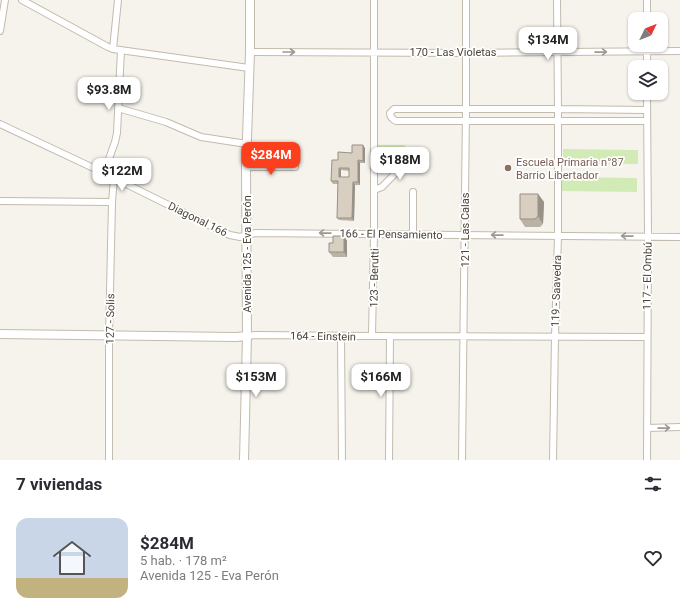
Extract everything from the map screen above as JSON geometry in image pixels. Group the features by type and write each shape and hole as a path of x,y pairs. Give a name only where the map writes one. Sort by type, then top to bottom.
{"street":[{"path":"0,31 5,0"},
{"path":"22,0 114,49 249,68"},
{"path":"114,49 118,0"},
{"name":"Avenida 125 - Eva Perón","path":"244,460 247,336 246,167 250,52 250,0"},
{"name":"123 - Berutti","path":"372,336 374,234 374,0"},
{"name":"121 - Las Calas","path":"462,460 466,0"},
{"name":"119 - Saavedra","path":"553,460 558,236 557,0"},
{"path":"647,0 647,12"},
{"name":"170 - Las Violetas","path":"250,52 466,53 557,52 628,49"},
{"path":"104,173 116,138 121,50"},
{"name":"170 - Las Violetas","path":"668,50 680,51"},
{"name":"117 - El Ombú","path":"647,100 648,237 647,460"},
{"path":"118,108 172,124 201,137 247,144"},
{"path":"646,110 397,109 391,111 390,113 392,119 396,121 646,121"},
{"name":"Diagonal 166","path":"0,124 104,173 223,232 240,237 247,236"},
{"path":"374,190 382,187 414,154"},
{"path":"246,167 295,167"},
{"name":"127 - Solis","path":"109,460 109,335 112,202 114,178"},
{"path":"413,192 413,234"},
{"path":"0,201 112,202"},
{"name":"166 - El Pensamiento","path":"247,236 256,232 680,237"},
{"name":"164 - Einstein","path":"0,334 236,338 256,335 647,337"},
{"path":"341,336 342,460"},
{"path":"389,460 390,336"},
{"path":"647,428 680,427"}],"green space":[{"path":"377,145 405,145 405,161 377,161"},
{"path":"563,149 638,150 638,164 563,163"},
{"path":"562,177 637,178 637,192 562,191"}],"building":[{"path":"352,145 363,145 363,161 358,160 358,182 353,182 352,218 337,218 338,181 331,181 332,160 338,160 338,152 352,153","holes":["339,168 349,168 349,177 339,177"]},
{"path":"520,194 538,194 538,216 535,219 520,219"},
{"path":"333,236 344,236 344,252 329,252 329,243 333,243"}],"place":[{"name":"Escuela Primaria n°87 Barrio Libertador","path":"508,168"}]}
